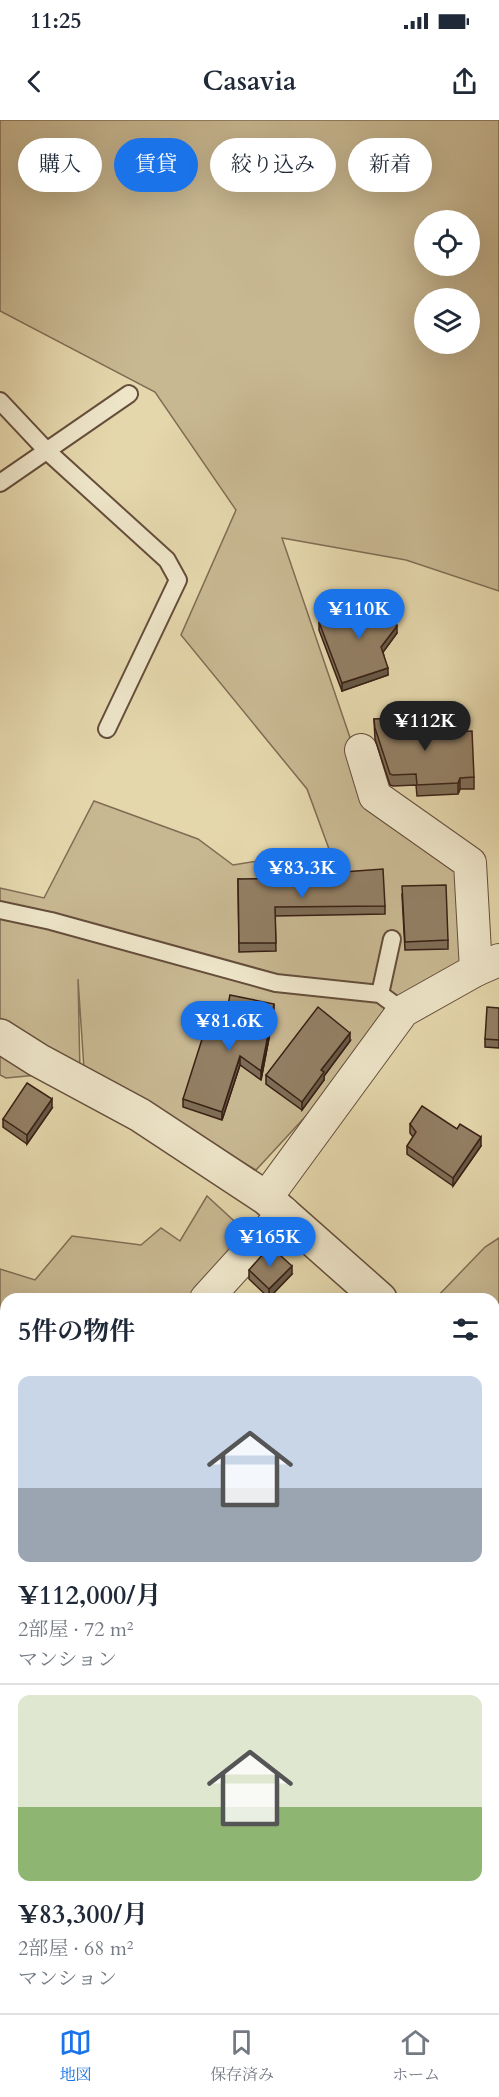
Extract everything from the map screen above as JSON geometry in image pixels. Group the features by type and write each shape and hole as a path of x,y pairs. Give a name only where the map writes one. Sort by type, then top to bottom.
{"street":[{"path":"210,1293 275,1206 391,1002 487,965 470,863 375,795 361,750"},
{"path":"0,1036 38,1060 140,1115 275,1206 373,1293"}],"lane":[{"path":"0,483 129,394"},
{"path":"0,401 47,450 167,560 178,580 107,729"},
{"path":"0,910 51,921 276,983 391,1002 392,939"}],"shaded area":[{"path":"0,120 499,120 499,591 406,560 282,538 372,802 470,867 475,963 403,1011 256,1170 84,1069 78,979 80,1071 6,1078 0,1075 0,888 44,898 94,801 198,839 233,865 329,849 307,789 181,635 236,510 155,392 0,311"},
{"path":"207,1196 246,1232 239,1243 193,1293 0,1293 0,1269 35,1280 72,1236 141,1245 161,1228 180,1241"},
{"path":"499,1238 499,1293 441,1293 485,1247"}],"building":[{"path":"371,597 397,626 381,647 388,668 342,683 319,622 351,612 350,604"},
{"path":"418,717 419,734 472,731 474,777 460,778 458,783 417,785 416,774 390,774 374,719"},
{"path":"383,869 385,906 275,907 276,943 239,943 238,879 343,878 343,872"},
{"path":"446,885 448,940 405,942 402,886"},
{"path":"230,995 274,1004 261,1071 240,1056 222,1112 183,1099 204,1033 221,1039"},
{"path":"318,1007 350,1033 321,1070 324,1072 302,1102 266,1075"},
{"path":"487,1007 499,1008 499,1040 485,1039"},
{"path":"27,1083 52,1099 27,1135 3,1119"},
{"path":"422,1106 457,1129 460,1124 481,1137 453,1178 407,1146 416,1132 410,1124"},
{"path":"270,1246 292,1266 269,1289 249,1270"}]}
